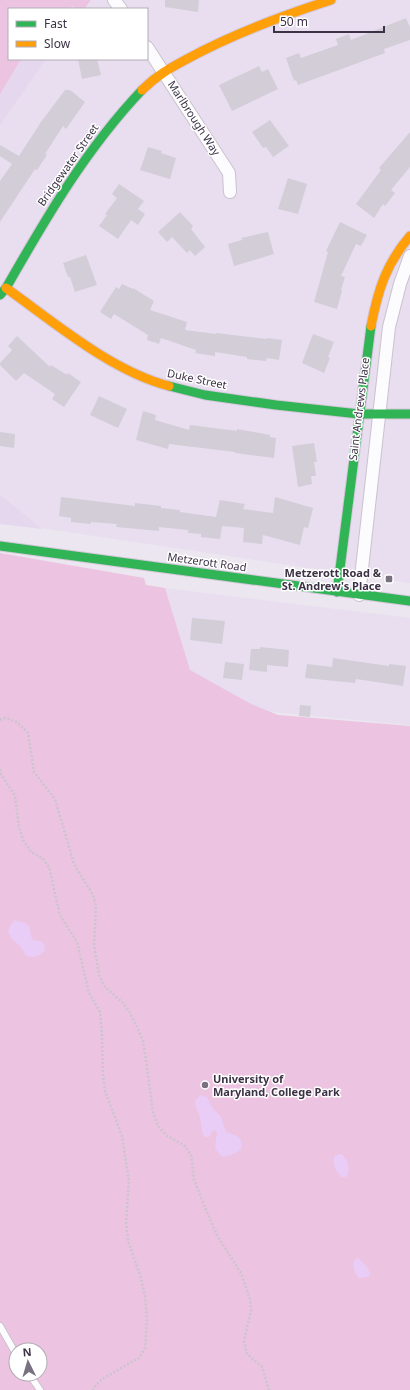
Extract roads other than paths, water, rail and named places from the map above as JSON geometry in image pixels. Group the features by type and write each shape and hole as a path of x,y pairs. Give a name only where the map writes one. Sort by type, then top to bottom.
{"street":[{"path":"114,0 120,8"},
{"name":"Bridgewater Street","path":"0,296 39,229 91,150 116,118 138,94 164,71 201,51 260,24 331,0"},
{"name":"Marlbrough Way","path":"148,48 164,71 229,174 230,192"},
{"name":"Saint Andrews Place","path":"337,592 368,342 376,300 382,279 391,259 410,236"},
{"name":"Saint Andrews Place","path":"360,594 390,327 400,284 410,256"},
{"name":"Duke Street","path":"6,288 103,357 154,382 205,395 276,405 359,414 410,414"},
{"name":"Metzerott Road","path":"0,546 410,601"}],"lane":[{"path":"0,1326 9,1342"}],"place":[{"name":"Metzerott Road & St. Andrew's Place","path":"389,579"},
{"name":"University of Maryland, College Park","path":"205,1085"}]}
